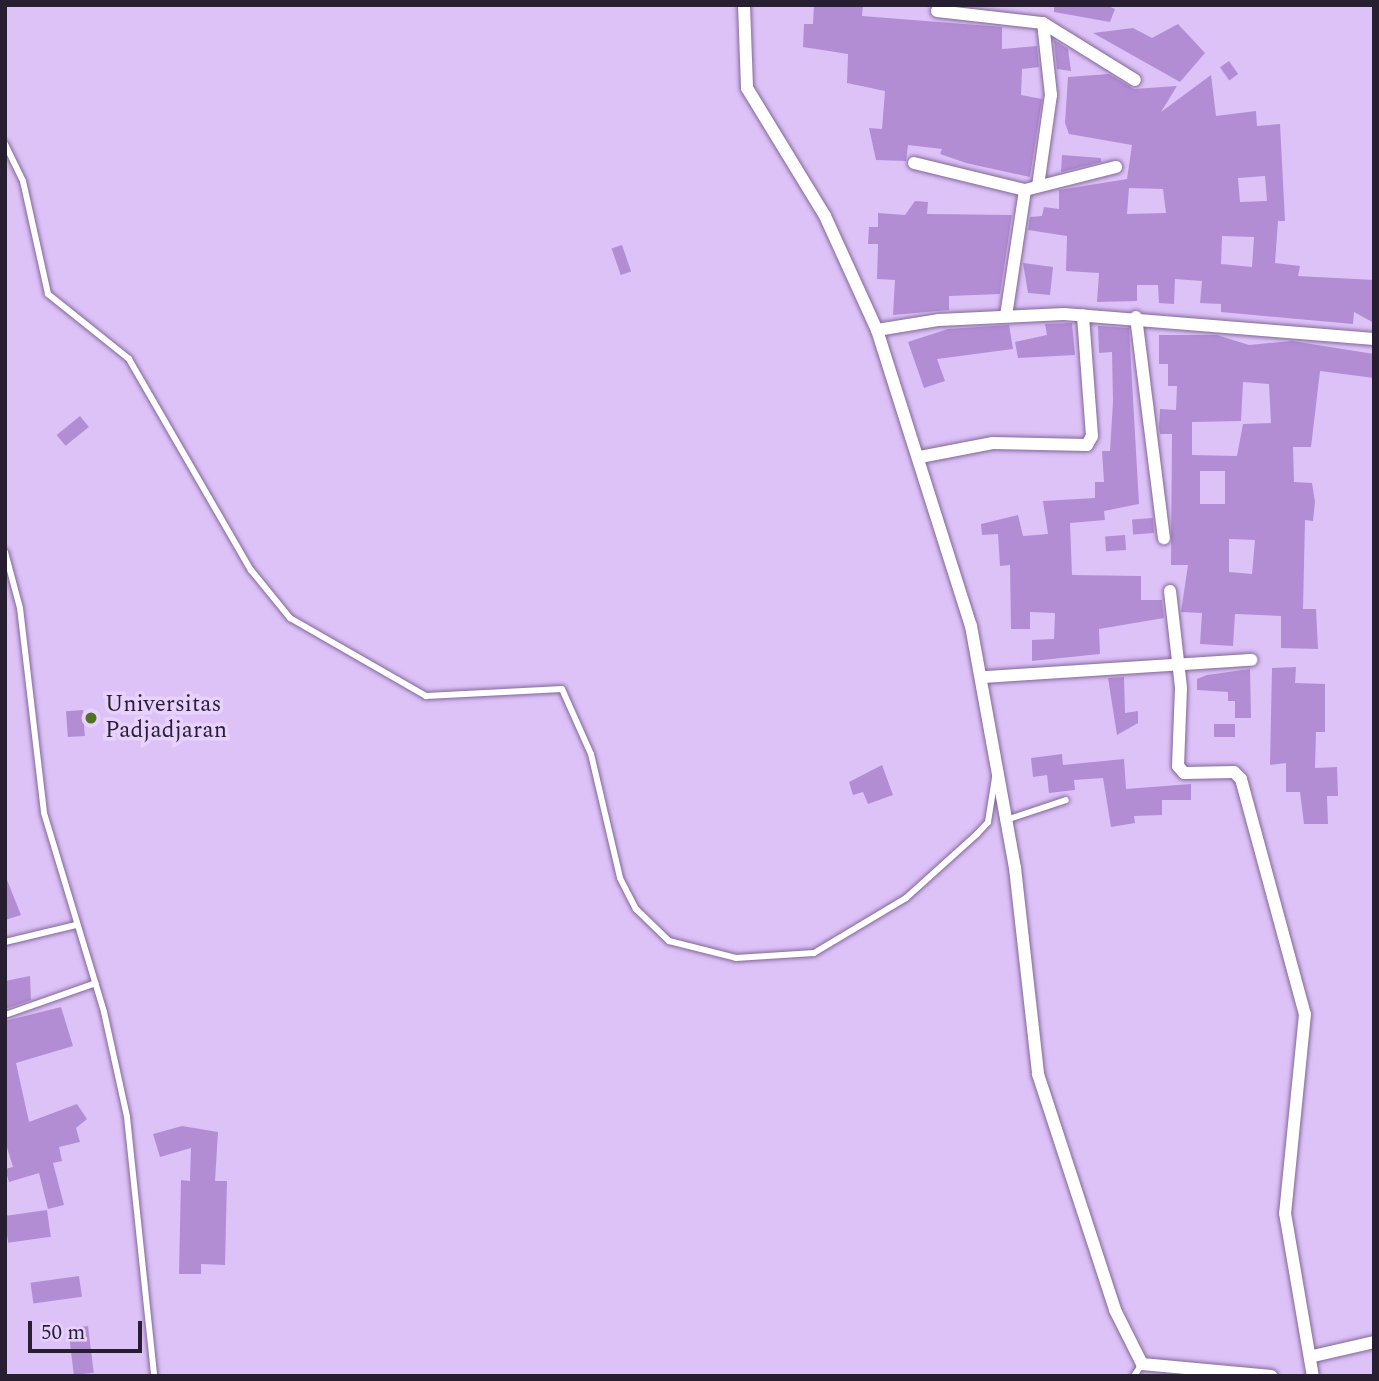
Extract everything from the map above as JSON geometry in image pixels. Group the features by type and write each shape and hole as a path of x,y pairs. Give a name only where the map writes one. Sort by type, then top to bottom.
{"street":[{"path":"744,5 747,88 825,216 877,331 920,457 985,677 1038,1074 1073,1193 1142,1364 1271,1376"},
{"path":"937,11 1043,23 1135,80"},
{"path":"1038,186 1051,95 1043,23"},
{"path":"914,163 1025,190 1116,167"},
{"path":"1006,316 1025,190"},
{"path":"877,331 1006,316 1083,315 1136,317 1374,339"},
{"path":"920,457 993,443 1087,445 1092,436 1083,315"},
{"path":"1136,317 1164,538"},
{"path":"1170,591 1178,665 1178,766 1184,773 1234,772 1241,779 1305,1014 1285,1213 1313,1356 1313,1376"},
{"path":"985,677 1251,660"},
{"path":"1313,1356 1374,1342"}],"lane":[{"path":"5,144 23,181 48,294 129,359 251,570 290,618 426,696 562,689 591,754 620,878 636,909 669,941 736,958 814,953 906,898 988,822 995,742"},
{"path":"5,551 20,608 44,813 76,925 96,983 127,1117 155,1376"},
{"path":"1004,820 1066,800"},
{"path":"5,942 76,925"},
{"path":"5,1015 96,983"},
{"path":"1134,1376 1142,1364"}],"building":[{"path":"814,5 863,5 862,16 1002,27 1002,49 1037,46 1039,67 1022,69 1021,95 1042,99 1030,177 966,163 940,154 942,149 908,145 906,161 876,160 869,128 882,129 885,91 847,83 848,54 803,47 804,24 813,24"},
{"path":"1054,5 1106,5 1115,9 1110,22 1054,12"},
{"path":"1178,24 1205,53 1180,82 1093,33 1133,28 1152,38"},
{"path":"1054,40 1068,49 1071,71 1057,69"},
{"path":"1229,61 1238,74 1229,80 1220,67"},
{"path":"1109,74 1134,89 1177,86 1161,112 1211,75 1216,116 1256,111 1257,126 1280,124 1285,221 1278,221 1275,263 1300,266 1298,276 1374,280 1374,323 1354,312 1353,324 1221,312 1221,304 1200,303 1202,281 1175,279 1174,304 1159,303 1158,285 1137,285 1137,301 1097,302 1099,273 1066,271 1067,236 1028,230 1030,217 1042,216 1044,207 1059,209 1059,190 1127,179 1132,145 1069,134 1065,123 1068,77","holes":["1265,176 1267,201 1240,202 1238,178","1129,188 1163,189 1166,213 1127,214","1222,236 1254,237 1252,267 1221,264"]},
{"path":"1062,155 1101,158 1101,162 1061,172"},
{"path":"915,201 928,202 927,214 1012,215 1000,294 949,296 949,310 893,315 895,280 877,279 878,244 868,244 869,227 878,227 878,213 905,215"},
{"path":"622,245 631,271 621,275 612,249"},
{"path":"1023,263 1053,267 1050,295 1028,293"},
{"path":"1072,323 1075,355 1018,358 1015,342 1047,335 1045,324"},
{"path":"1009,325 1013,349 937,359 945,381 924,388 908,342 948,329"},
{"path":"1098,326 1129,328 1139,504 1104,511 1105,520 1070,523 1072,575 1141,576 1141,600 1162,600 1164,618 1099,629 1100,654 1032,661 1032,640 1054,639 1055,613 1030,612 1030,629 1011,629 1010,565 1000,566 998,534 982,535 981,524 1018,515 1023,536 1048,534 1043,501 1095,498 1095,482 1104,482 1102,451 1110,451 1113,402 1112,352 1099,353"},
{"path":"1159,335 1217,335 1249,345 1292,341 1374,354 1374,378 1320,371 1311,447 1293,447 1294,482 1312,483 1315,502 1313,521 1305,520 1303,609 1316,609 1318,649 1281,648 1281,616 1235,614 1233,646 1200,644 1202,613 1181,612 1188,565 1171,565 1172,434 1160,434 1159,428 1160,409 1176,410 1177,386 1168,386 1168,364 1159,364","holes":["1243,382 1269,384 1271,423 1243,424 1237,456 1192,455 1192,422 1241,421","1200,471 1225,471 1225,504 1200,504","1229,539 1255,540 1252,574 1229,572"]},
{"path":"80,416 89,427 65,446 57,435"},
{"path":"1153,518 1154,533 1133,534 1132,519"},
{"path":"1125,535 1126,550 1106,551 1105,536"},
{"path":"1296,667 1295,683 1325,684 1325,732 1316,732 1315,768 1337,767 1338,796 1327,796 1328,824 1304,824 1300,792 1286,792 1286,763 1270,765 1272,668"},
{"path":"1250,669 1251,718 1235,718 1235,701 1228,701 1228,692 1197,690 1197,679 1207,675"},
{"path":"1124,677 1125,713 1138,711 1138,723 1117,735 1108,678"},
{"path":"83,710 85,736 68,737 66,711"},
{"path":"1214,724 1235,724 1235,737 1214,737"},
{"path":"1062,754 1063,765 1124,759 1126,789 1191,784 1191,800 1162,800 1162,815 1134,816 1135,823 1111,827 1103,778 1074,780 1075,790 1049,793 1047,775 1033,777 1031,758"},
{"path":"882,765 893,795 868,804 863,792 853,795 849,782"},
{"path":"5,875 21,915 5,920"},
{"path":"30,976 31,1000 5,1009 5,981"},
{"path":"61,1007 73,1046 16,1063 29,1122 77,1104 87,1119 76,1128 80,1142 59,1147 62,1161 53,1163 64,1205 48,1209 39,1173 9,1182 5,1169 13,1167 5,1141 5,1021"},
{"path":"182,1126 218,1132 215,1181 227,1181 225,1265 201,1264 201,1274 179,1274 181,1180 190,1181 191,1148 160,1157 153,1134"},
{"path":"47,1210 51,1237 8,1243 5,1216"},
{"path":"79,1276 82,1297 33,1304 30,1283"},
{"path":"88,1326 94,1373 74,1375 68,1328"}],"place":[{"name":"Universitas Padjadjaran","path":"91,718"}]}
